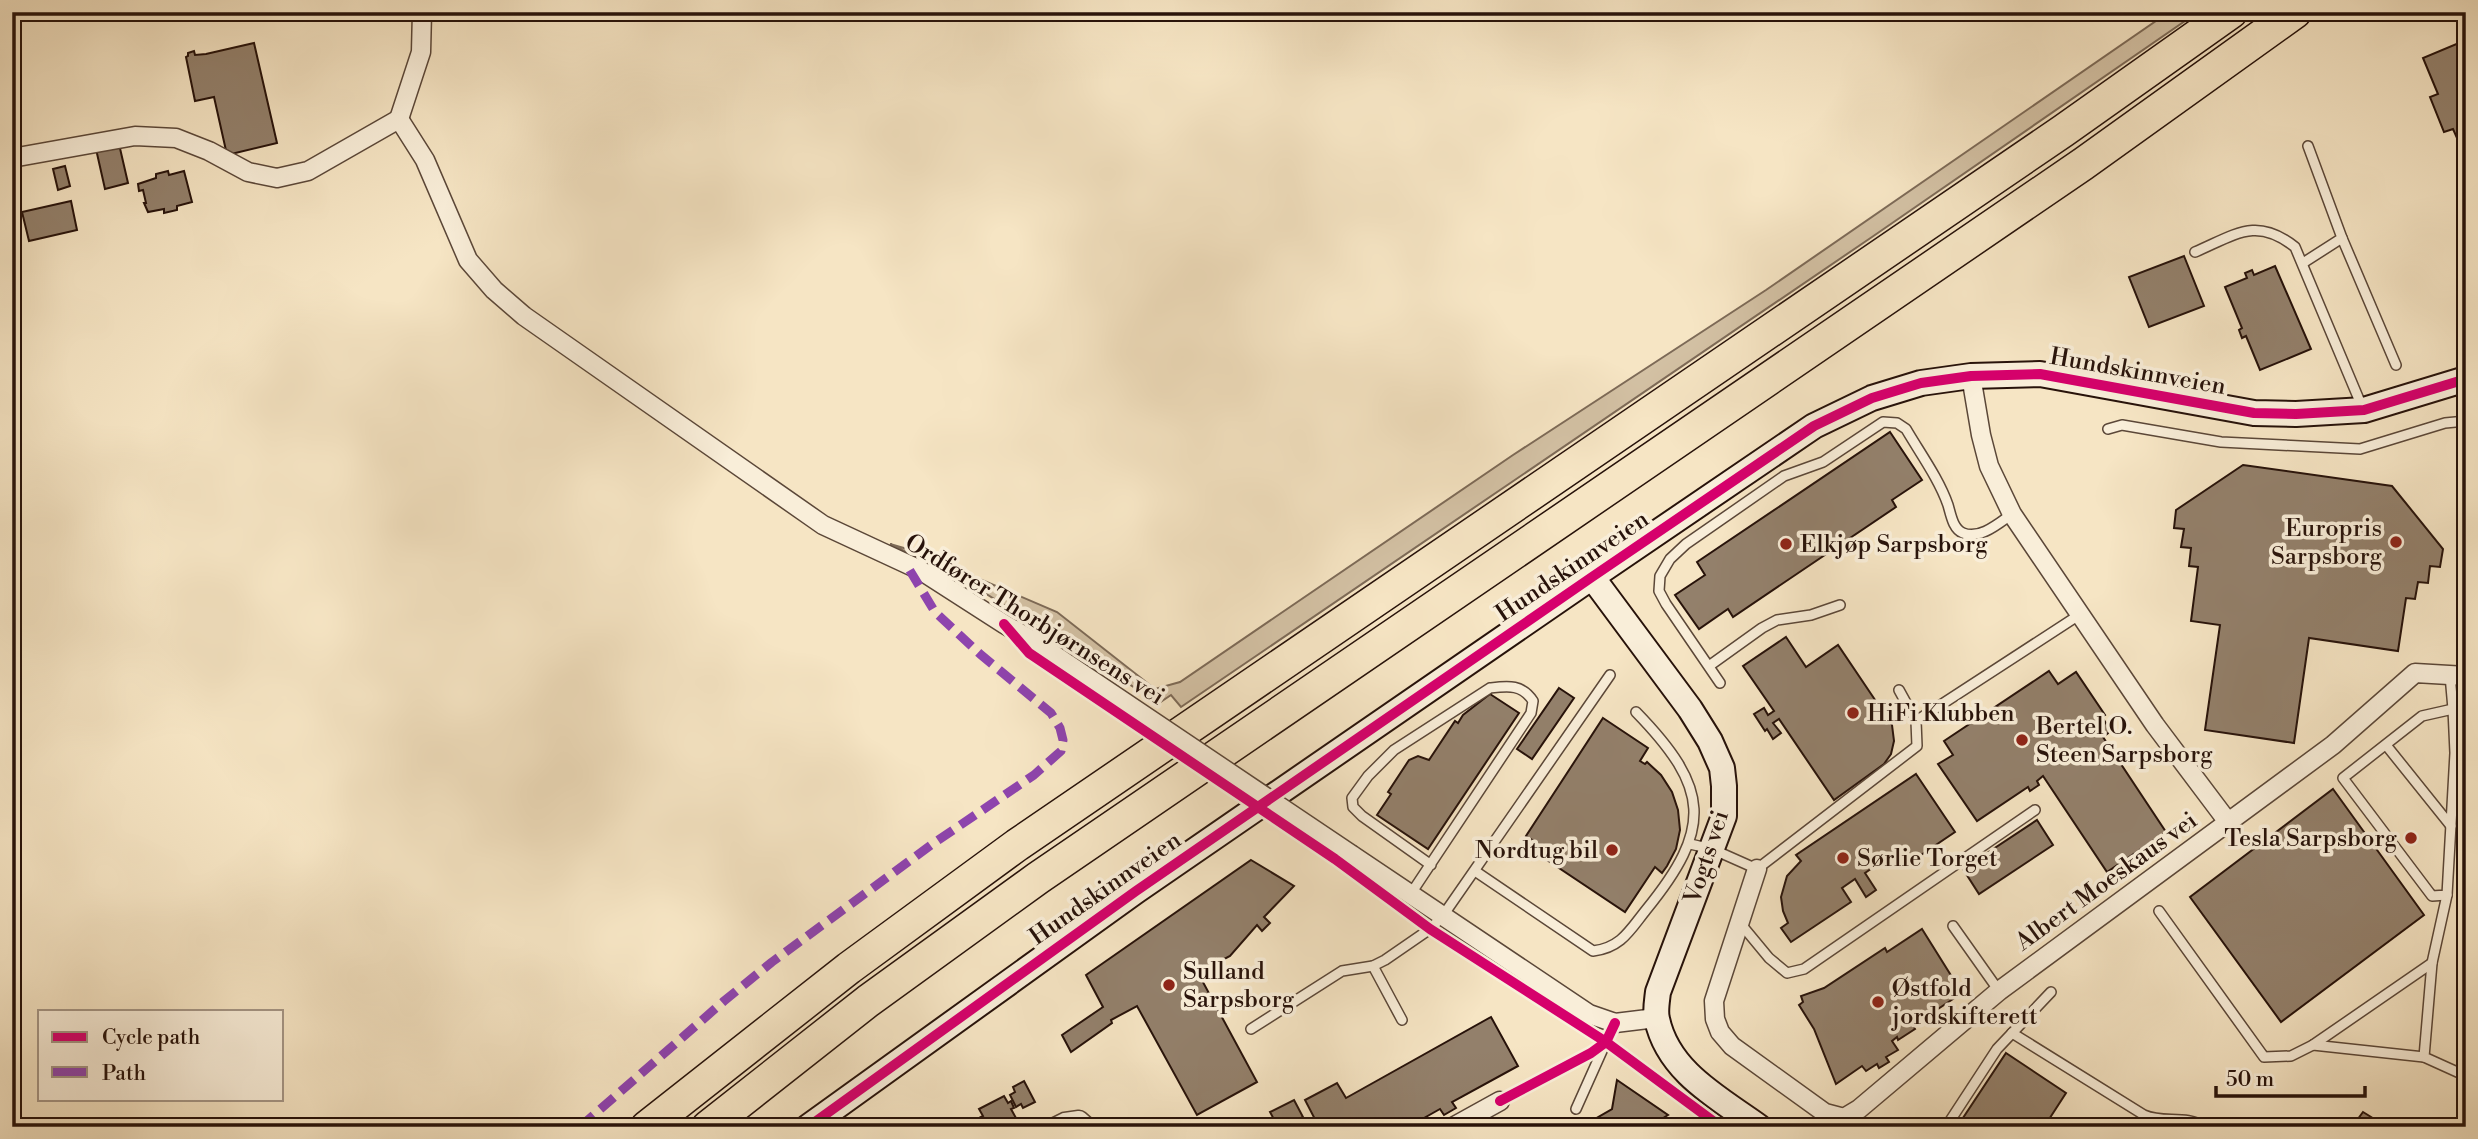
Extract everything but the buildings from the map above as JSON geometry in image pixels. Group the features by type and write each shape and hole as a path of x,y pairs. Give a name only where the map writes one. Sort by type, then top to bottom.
{"highway":[{"path":"647,1127 849,968 1028,837 2041,146 2231,12"},
{"path":"708,1127 868,1002 1038,878 2083,164 2295,12"}],"street":[{"path":"12,158 135,136 176,138 209,151 248,172 277,178 308,171 399,119 421,52 422,12"},
{"name":"Ordfører Thorbjørnsens vei","path":"399,119 425,160 468,260 494,290 524,317 823,525 920,570 1035,642 1589,1014 1615,1023 1656,1017"},
{"name":"Hundskinnveien","path":"808,1127 1136,891 1592,577 1814,426 1872,398 1921,383 1971,376 2040,374 2254,413 2296,414 2364,410 2466,379"},
{"path":"1971,376 1989,466 2012,514 2155,725 2228,822"},
{"name":"Vogts vei","path":"1592,577 1690,709 1710,741 1722,768 1724,816 1701,846 1658,992 1656,1017"},
{"name":"Albert Moeskaus vei","path":"1757,869 1714,1001 1715,1019 1720,1032 1749,1060 1825,1113 1844,1118 1859,1110 1999,990 2333,745 2415,673 2458,675"},
{"path":"1656,1017 1665,1043 1683,1070 1759,1127"},
{"path":"1453,1127 1500,1101"},
{"path":"1055,1127 1079,1120 1087,1127"}],"lane":[{"path":"2308,146 2342,238 2396,365"},
{"path":"2195,252 2251,229 2281,236 2295,247 2364,410"},
{"path":"2303,263 2342,238"},
{"path":"2108,429 2122,425 2221,442 2360,449 2445,423 2466,421"},
{"path":"1720,683 1659,591 1660,576 1670,559 1686,544 1784,476 1823,462 1883,422 1898,423 1906,429 1939,487 1955,526 1962,533 1976,535 1987,531 2012,514"},
{"path":"1709,666 1777,620 1811,615 1840,605"},
{"path":"1916,721 2079,615"},
{"path":"1251,1029 1342,971 1373,966 1430,929 1442,917 1475,871 1610,675"},
{"path":"2424,1057 2432,963 2447,895 2455,753 2453,709 2458,675"},
{"path":"1410,895 1431,865 1531,713 1533,701 1528,693 1520,688 1509,685 1490,688 1394,750 1368,776 1352,798 1353,807 1362,816 1431,865"},
{"path":"1701,846 1757,869 1917,746 1916,721 1899,690"},
{"path":"2447,895 2432,896 2343,778 2422,716 2453,709"},
{"path":"1636,712 1661,738 1686,777 1694,802 1701,846"},
{"path":"2386,745 2451,826"},
{"path":"1740,923 1769,958 1787,972 1804,969 2035,810"},
{"path":"1475,871 1593,951 1608,949 1620,942 1701,846"},
{"path":"2159,911 2264,1057 2291,1056 2313,1045 2432,963"},
{"path":"1953,926 1999,990"},
{"path":"1373,966 1402,1020"},
{"path":"1946,1127 1997,1049 2051,992"},
{"path":"2012,1033 2154,1124 2184,1118 2205,1127"},
{"path":"1576,1109 1606,1042"},
{"path":"2313,1045 2424,1057 2466,1076"}],"shaded area":[{"path":"2169,12 2198,12 1181,707 1171,695 1159,703 969,583 890,544 914,551 1057,612 1155,689 1180,682 1513,455 1766,290"}],"marked path":[{"path":"580,1127 772,962 931,845 1034,775 1061,751 1063,740 1060,728 1051,713 980,654 935,612 906,564"}],"cycle path":[{"path":"808,1127 1136,891 1592,577 1814,426 1872,398 1921,383 1971,376 2040,374 2254,413 2296,414 2364,410 2466,379"},
{"path":"1004,624 1029,653 1335,859 1430,929 1606,1042 1721,1127"},
{"path":"1500,1101 1591,1053 1606,1042 1615,1023"}],"place":[{"name":"Europris Sarpsborg","path":"2396,542"},
{"name":"Elkjøp Sarpsborg","path":"1786,544"},
{"name":"HiFi Klubben","path":"1853,713"},
{"name":"Bertel O. Steen Sarpsborg","path":"2022,740"},
{"name":"Tesla Sarpsborg","path":"2411,838"},
{"name":"Nordtug bil","path":"1612,850"},
{"name":"Sørlie Torget","path":"1843,858"},
{"name":"Sulland Sarpsborg","path":"1169,985"},
{"name":"Østfold jordskifterett","path":"1878,1002"}]}
